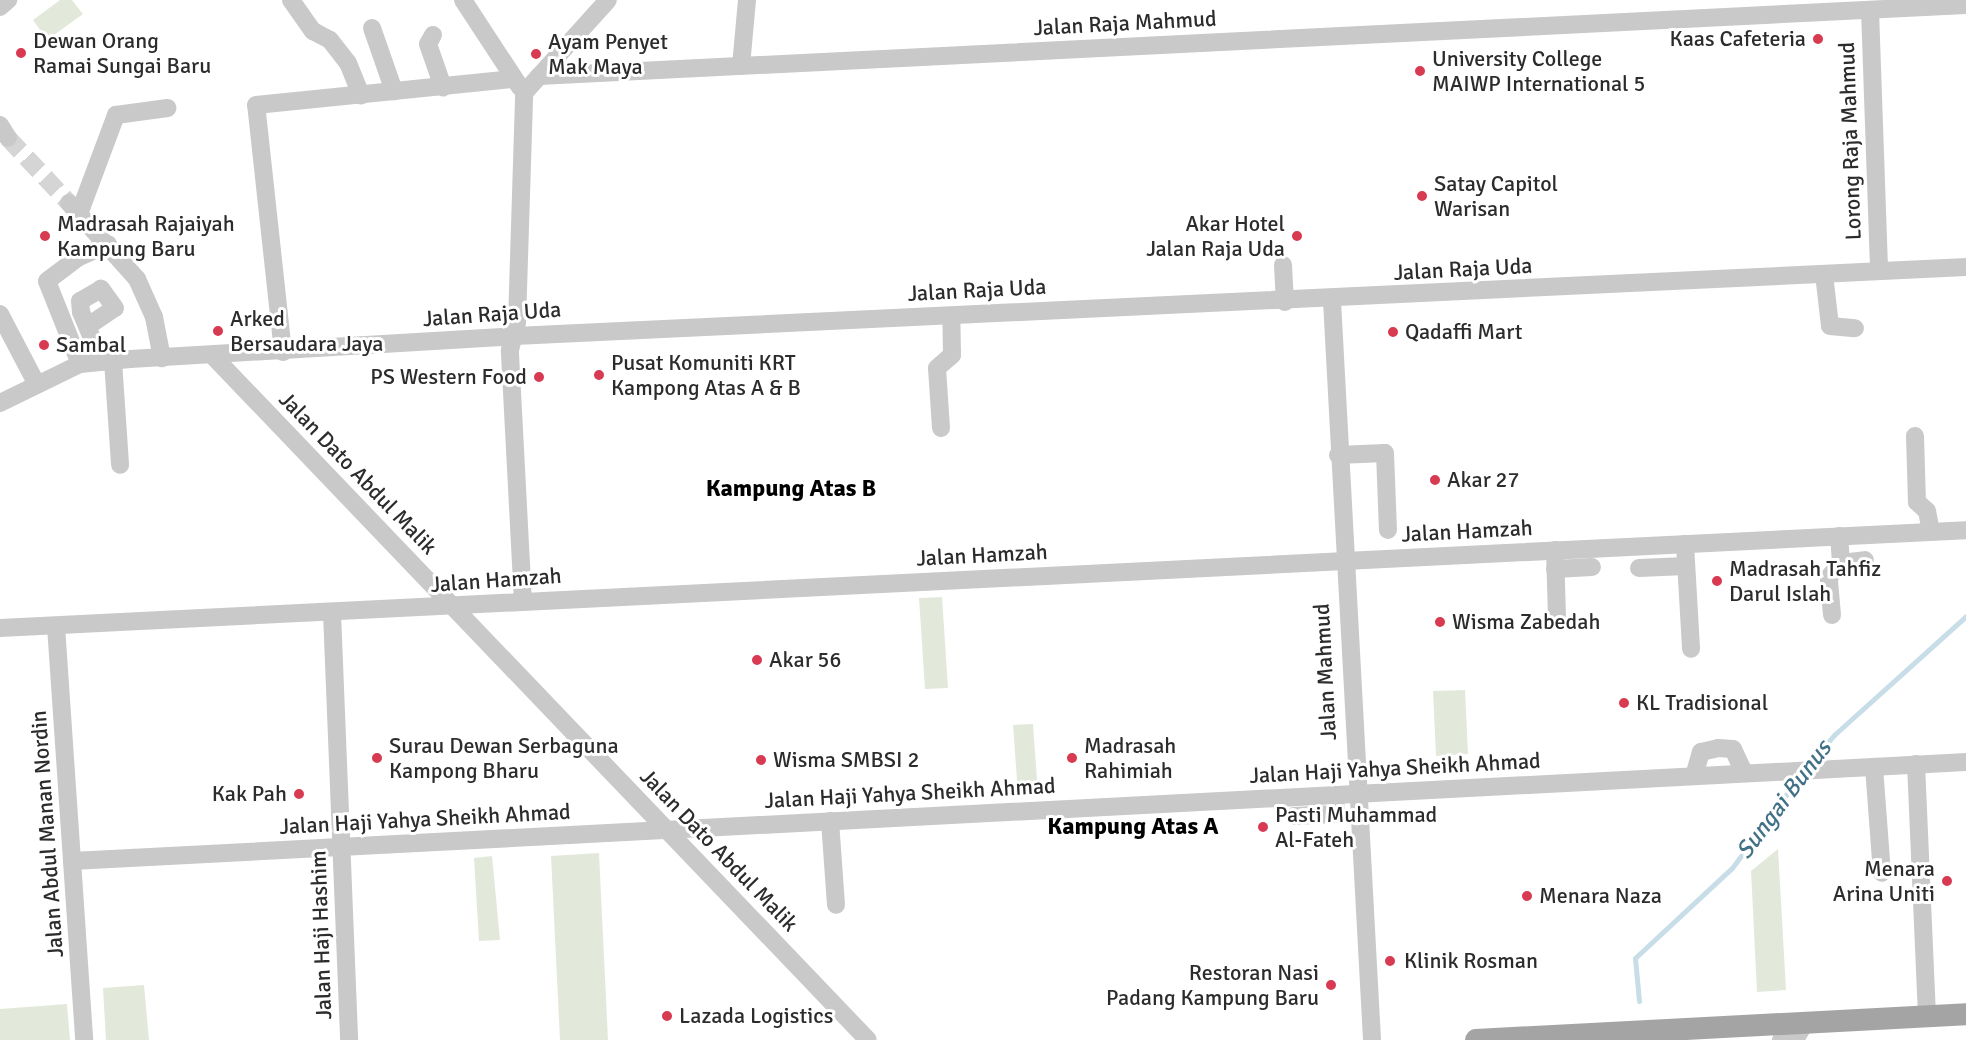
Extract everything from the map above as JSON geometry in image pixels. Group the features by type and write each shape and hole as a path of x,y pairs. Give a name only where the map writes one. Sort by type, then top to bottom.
{"main road":[{"path":"1476,1040 1669,1030 1792,1032 1927,1016 1966,1014"}],"street":[{"path":"0,7 8,0"},
{"path":"291,0 313,31 330,40 348,63 361,95"},
{"path":"463,0 519,86 515,336 510,350 523,602"},
{"path":"741,66 747,0"},
{"path":"283,352 256,105 443,87 519,86 539,76 599,4"},
{"name":"Jalan Raja Mahmud","path":"539,76 1966,5"},
{"name":"Lorong Raja Mahmud","path":"1870,10 1879,271"},
{"path":"372,28 394,91"},
{"path":"433,35 428,44 443,87"},
{"path":"162,358 148,297 108,244 74,208 116,115 168,108"},
{"path":"80,364 47,281 77,258 108,244"},
{"path":"1283,265 1285,302"},
{"name":"Jalan Raja Uda","path":"0,402 36,382 80,364 107,361 515,336 1332,301 1966,267"},
{"path":"1824,274 1830,326 1855,328"},
{"name":"Jalan Mahmud","path":"1332,301 1355,794 1372,1040"},
{"path":"0,314 36,382"},
{"path":"941,428 937,368 952,355 951,316"},
{"path":"88,326 107,361 120,465"},
{"name":"Jalan Dato Abdul Malik","path":"212,355 868,1040"},
{"path":"1915,436 1917,502 1927,511 1930,532"},
{"path":"1338,455 1385,453 1388,530"},
{"name":"Jalan Hamzah","path":"0,628 1966,530"},
{"path":"1839,536 1841,563"},
{"path":"1685,544 1691,649"},
{"path":"1555,550 1557,616"},
{"path":"1832,615 1829,577 1841,563 1865,560"},
{"path":"1639,568 1686,566"},
{"path":"1555,569 1592,567"},
{"name":"Jalan Haji Hashim","path":"332,613 349,1040"},
{"name":"Jalan Abdul Manan Nordin","path":"56,626 84,1040"},
{"path":"1694,776 1701,752 1718,748 1732,749 1744,773"},
{"name":"Jalan Haji Yahya Sheikh Ahmad","path":"72,861 1966,762"},
{"path":"1916,764 1927,1016"},
{"path":"1874,766 1882,873"},
{"path":"1293,797 1294,822 1336,814 1335,795"},
{"path":"830,821 836,904"}],"green space":[{"path":"60,0 72,0 83,14 47,40 33,20"},
{"path":"942,597 948,688 925,689 919,598"},
{"path":"1465,690 1468,754 1436,756 1433,691"},
{"path":"1033,724 1038,793 1018,794 1013,725"},
{"path":"1778,849 1786,990 1757,992 1751,871"},
{"path":"599,853 608,1040 560,1040 551,856"},
{"path":"492,856 500,940 479,941 474,858"},
{"path":"144,985 149,1040 106,1040 103,988"},
{"path":"67,1004 70,1040 0,1040 0,1009"}],"waterway":[{"name":"Sungai Bunus","path":"1807,766 1834,735 1966,616"},
{"name":"Sungai Bunus","path":"1639,1001 1635,958 1732,868 1800,776"}],"tunnel":[{"path":"8,138 69,203"}],"place":[{"name":"Kaas Cafeteria","path":"1818,39"},
{"name":"Dewan Orang Ramai Sungai Baru","path":"21,53"},
{"name":"Ayam Penyet Mak Maya","path":"536,54"},
{"name":"University College MAIWP International 5","path":"1420,71"},
{"name":"Satay Capitol Warisan","path":"1422,196"},
{"name":"Madrasah Rajaiyah Kampung Baru","path":"45,236"},
{"name":"Akar Hotel Jalan Raja Uda","path":"1297,236"},
{"name":"Arked Bersaudara Jaya","path":"218,331"},
{"name":"Qadaffi Mart","path":"1393,332"},
{"name":"Sambal","path":"44,345"},
{"name":"Pusat Komuniti KRT Kampong Atas A & B","path":"599,375"},
{"name":"PS Western Food","path":"539,377"},
{"name":"Akar 27","path":"1435,480"},
{"name":"Madrasah Tahfiz Darul Islah","path":"1717,581"},
{"name":"Wisma Zabedah","path":"1440,622"},
{"name":"Akar 56","path":"757,660"},
{"name":"KL Tradisional","path":"1624,703"},
{"name":"Surau Dewan Serbaguna Kampong Bharu","path":"377,758"},
{"name":"Madrasah Rahimiah","path":"1072,758"},
{"name":"Wisma SMBSI 2","path":"761,760"},
{"name":"Kak Pah","path":"299,794"},
{"name":"Pasti Muhammad Al-Fateh","path":"1263,827"},
{"name":"Menara Arina Uniti","path":"1947,881"},
{"name":"Menara Naza","path":"1527,896"},
{"name":"Klinik Rosman","path":"1390,961"},
{"name":"Restoran Nasi Padang Kampung Baru","path":"1331,985"},
{"name":"Lazada Logistics","path":"667,1016"}],"district":[{"name":"Kampung Atas B","path":"791,489"},
{"name":"Kampung Atas A","path":"1133,827"}]}
